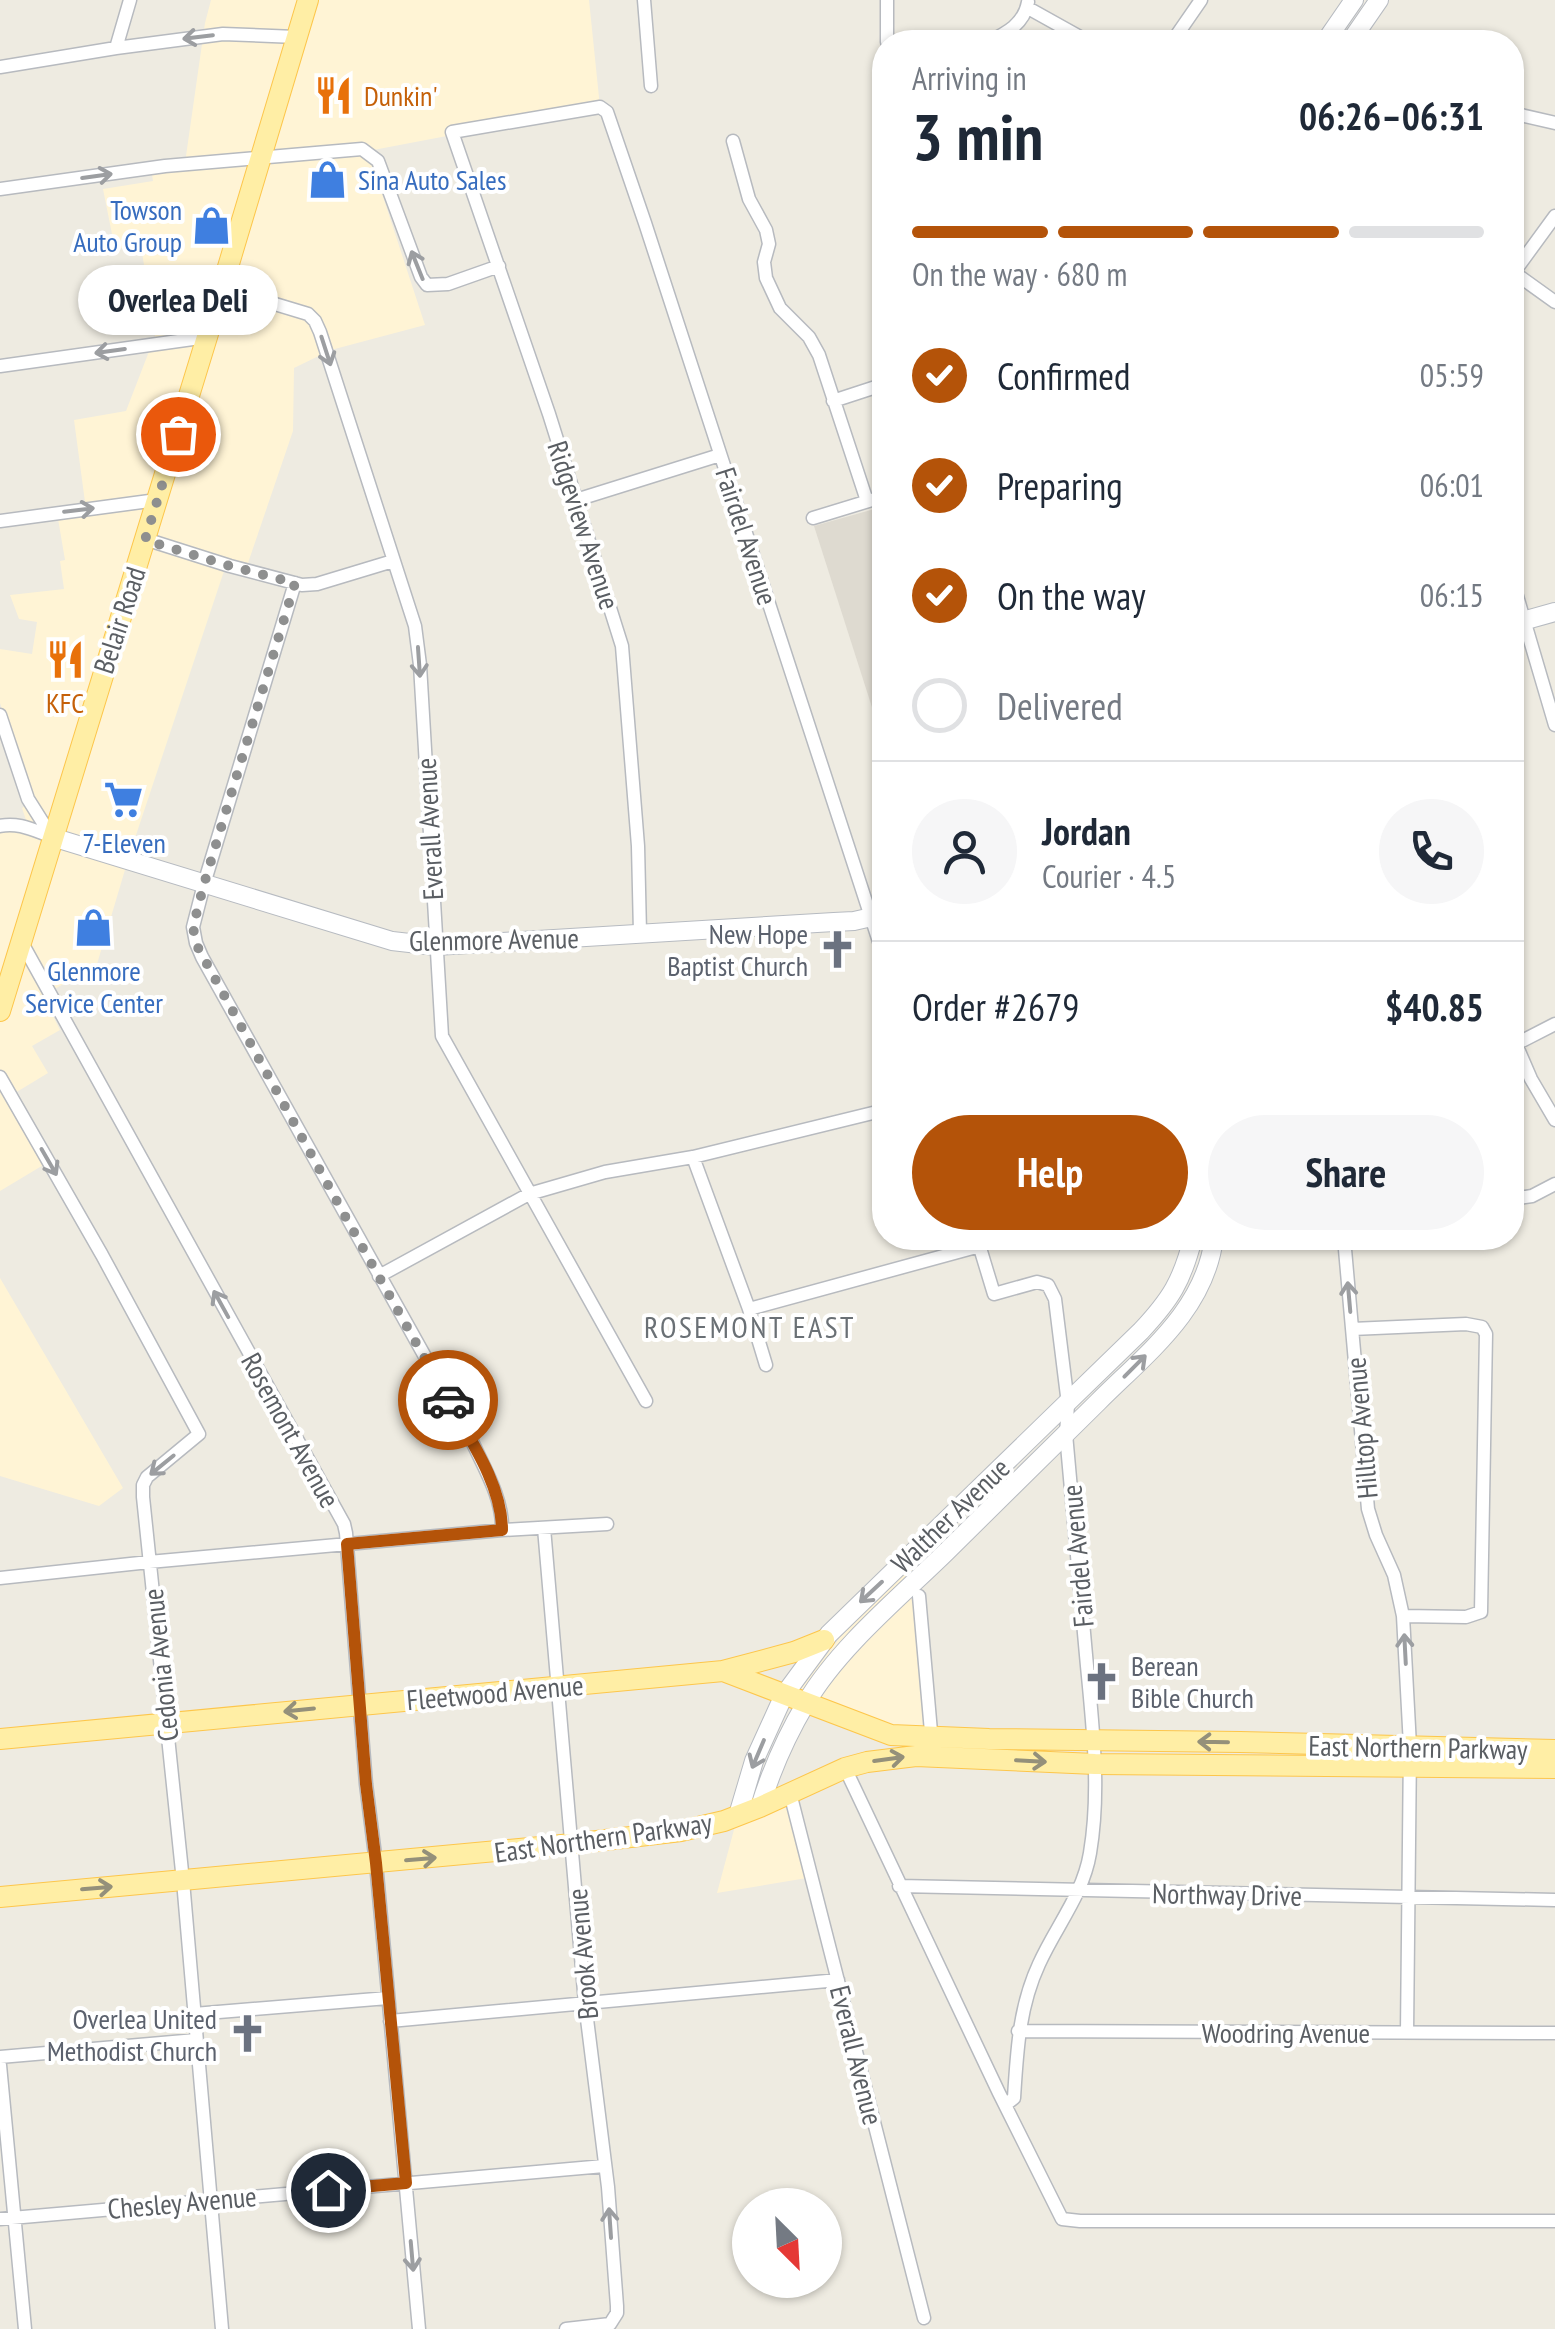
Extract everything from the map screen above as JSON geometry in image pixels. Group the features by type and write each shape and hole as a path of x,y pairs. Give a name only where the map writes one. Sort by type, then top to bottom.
{"main road":[{"name":"Belair Road","path":"0,1011 308,0"},
{"path":"1334,30 1354,0"},
{"path":"1358,30 1379,0"},
{"path":"1524,620 1555,612"},
{"name":"Glenmore Avenue","path":"52,837 392,940 436,946 872,917"},
{"name":"Walther Avenue","path":"738,1816 754,1761 784,1695 824,1640 1141,1331 1179,1283 1190,1250"},
{"name":"Walther Avenue","path":"760,1807 772,1772 806,1703 863,1634 1144,1356 1190,1304 1206,1275 1211,1250"},
{"path":"724,1671 824,1640"},
{"name":"Fleetwood Avenue","path":"0,1739 724,1671 806,1703"},
{"name":"East Northern Parkway","path":"806,1703 933,1747 1095,1764 1259,1766 1555,1750"},
{"name":"East Northern Parkway","path":"0,1897 572,1844 682,1830 738,1816 845,1768 933,1747 1094,1740 1261,1744 1555,1768"},
{"path":"1259,1766 1261,1744"}],"street":[{"path":"116,48 130,0"},
{"path":"644,0 651,86"},
{"path":"887,0 888,30"},
{"path":"1180,30 1201,0"},
{"path":"1010,30 1017,26 1028,4 1070,30"},
{"path":"0,67 224,34 296,38"},
{"name":"Fairdel Avenue","path":"452,132 600,107 607,112 872,898"},
{"path":"1524,116 1555,124"},
{"name":"Ridgeview Avenue","path":"452,132 622,646 638,846 640,933"},
{"path":"733,142 749,199 766,230 766,278 780,308 809,337 820,356 867,501"},
{"path":"0,189 165,166 362,148 378,161 427,284 448,284 499,266"},
{"path":"1524,258 1555,216"},
{"path":"1524,281 1555,302"},
{"name":"Everall Avenue","path":"222,288 300,311 316,322 408,601 418,644 442,1036 646,1401"},
{"path":"0,366 207,337"},
{"path":"833,401 872,388"},
{"path":"576,500 720,455"},
{"path":"0,521 157,500"},
{"path":"813,518 872,500"},
{"path":"145,540 302,586 393,561"},
{"path":"295,583 204,884 193,927 196,944 479,1457 502,1513 502,1530"},
{"path":"1524,639 1555,724"},
{"path":"0,715 33,809 52,837"},
{"path":"21,825 33,809"},
{"name":"Glenmore Avenue","path":"0,826 21,825 52,837"},
{"name":"Rosemont Avenue","path":"22,943 344,1524 419,2329"},
{"path":"1524,1036 1555,1024"},
{"path":"1524,1063 1555,1120"},
{"name":"Cedonia Avenue","path":"0,1077 199,1434 152,1471 143,1485 222,2329"},
{"path":"379,1276 529,1194 605,1172 692,1157 872,1113"},
{"path":"692,1157 750,1310 766,1366"},
{"path":"1524,1197 1555,1184"},
{"path":"750,1310 951,1250"},
{"name":"Fairdel Avenue","path":"980,1250 994,1294 1037,1282 1048,1285 1054,1299 1068,1404 1066,1434 1095,1764 1092,1837 1086,1870 1079,1891 1038,1966 1018,2031 1014,2098 1005,2106"},
{"name":"Hilltop Avenue","path":"1345,1250 1368,1509 1394,1574 1403,1616 1410,1756 1407,2033"},
{"path":"1352,1329 1466,1324 1482,1327 1486,1346 1482,1606 1478,1614 1466,1617 1403,1616"},
{"path":"0,1578 502,1530 606,1524"},
{"name":"Brook Avenue","path":"544,1528 585,2003 608,2187 617,2306 614,2320 606,2325 566,2329"},
{"path":"920,1596 933,1747"},
{"path":"845,1768 1062,2219 1555,2222"},
{"name":"Everall Avenue","path":"790,1793 924,2318"},
{"name":"Northway Drive","path":"899,1886 1555,1900"},
{"path":"390,2021 838,1980"},
{"path":"194,2014 388,1998"},
{"name":"Woodring Avenue","path":"1018,2031 1555,2033"},
{"path":"25,2329 7,2219 0,2061 196,2040"},
{"name":"Chesley Avenue","path":"7,2219 604,2166"}],"shaded area":[{"path":"211,0 589,0 600,107 368,151 425,325 331,350 294,368 293,431 248,563 228,559 97,964 43,996 60,1030 32,1046 48,1073 15,1093 55,1158 0,1191 0,822 26,820 22,808 32,802 0,703 0,649 32,654 37,622 19,619 10,595 64,589 60,561 65,560 56,507 85,502 74,420 126,411 155,336 141,246 115,249 103,189 153,181 151,168 185,163"},
{"path":"872,510 872,707 814,526"},
{"path":"0,1278 123,1488 99,1506 0,1476"},
{"path":"913,1562 930,1736 794,1698 841,1636"},
{"path":"791,1792 813,1877 717,1893 739,1811"}],"way so far":[{"path":"178,434 145,540 295,583 204,884 193,927 196,944 448,1400"}],"place":[{"name":"Dunkin'","path":"334,95"},
{"name":"Sina Auto Sales","path":"328,179"},
{"name":"Towson Auto Group","path":"212,225"},
{"name":"Overlea Deli","path":"178,434"},
{"name":"KFC","path":"65,659"},
{"name":"7-Eleven","path":"124,799"},
{"name":"Glenmore Service Center","path":"94,927"},
{"name":"New Hope Baptist Church","path":"838,949"},
{"name":"Berean Bible Church","path":"1101,1681"},
{"name":"Overlea United Methodist Church","path":"247,2034"}],"district":[{"name":"ROSEMONT EAST","path":"750,1326"}],"route":[{"path":"328,2190 406,2183 366,1784 347,1544 502,1530 502,1513 492,1486 448,1400"}]}
